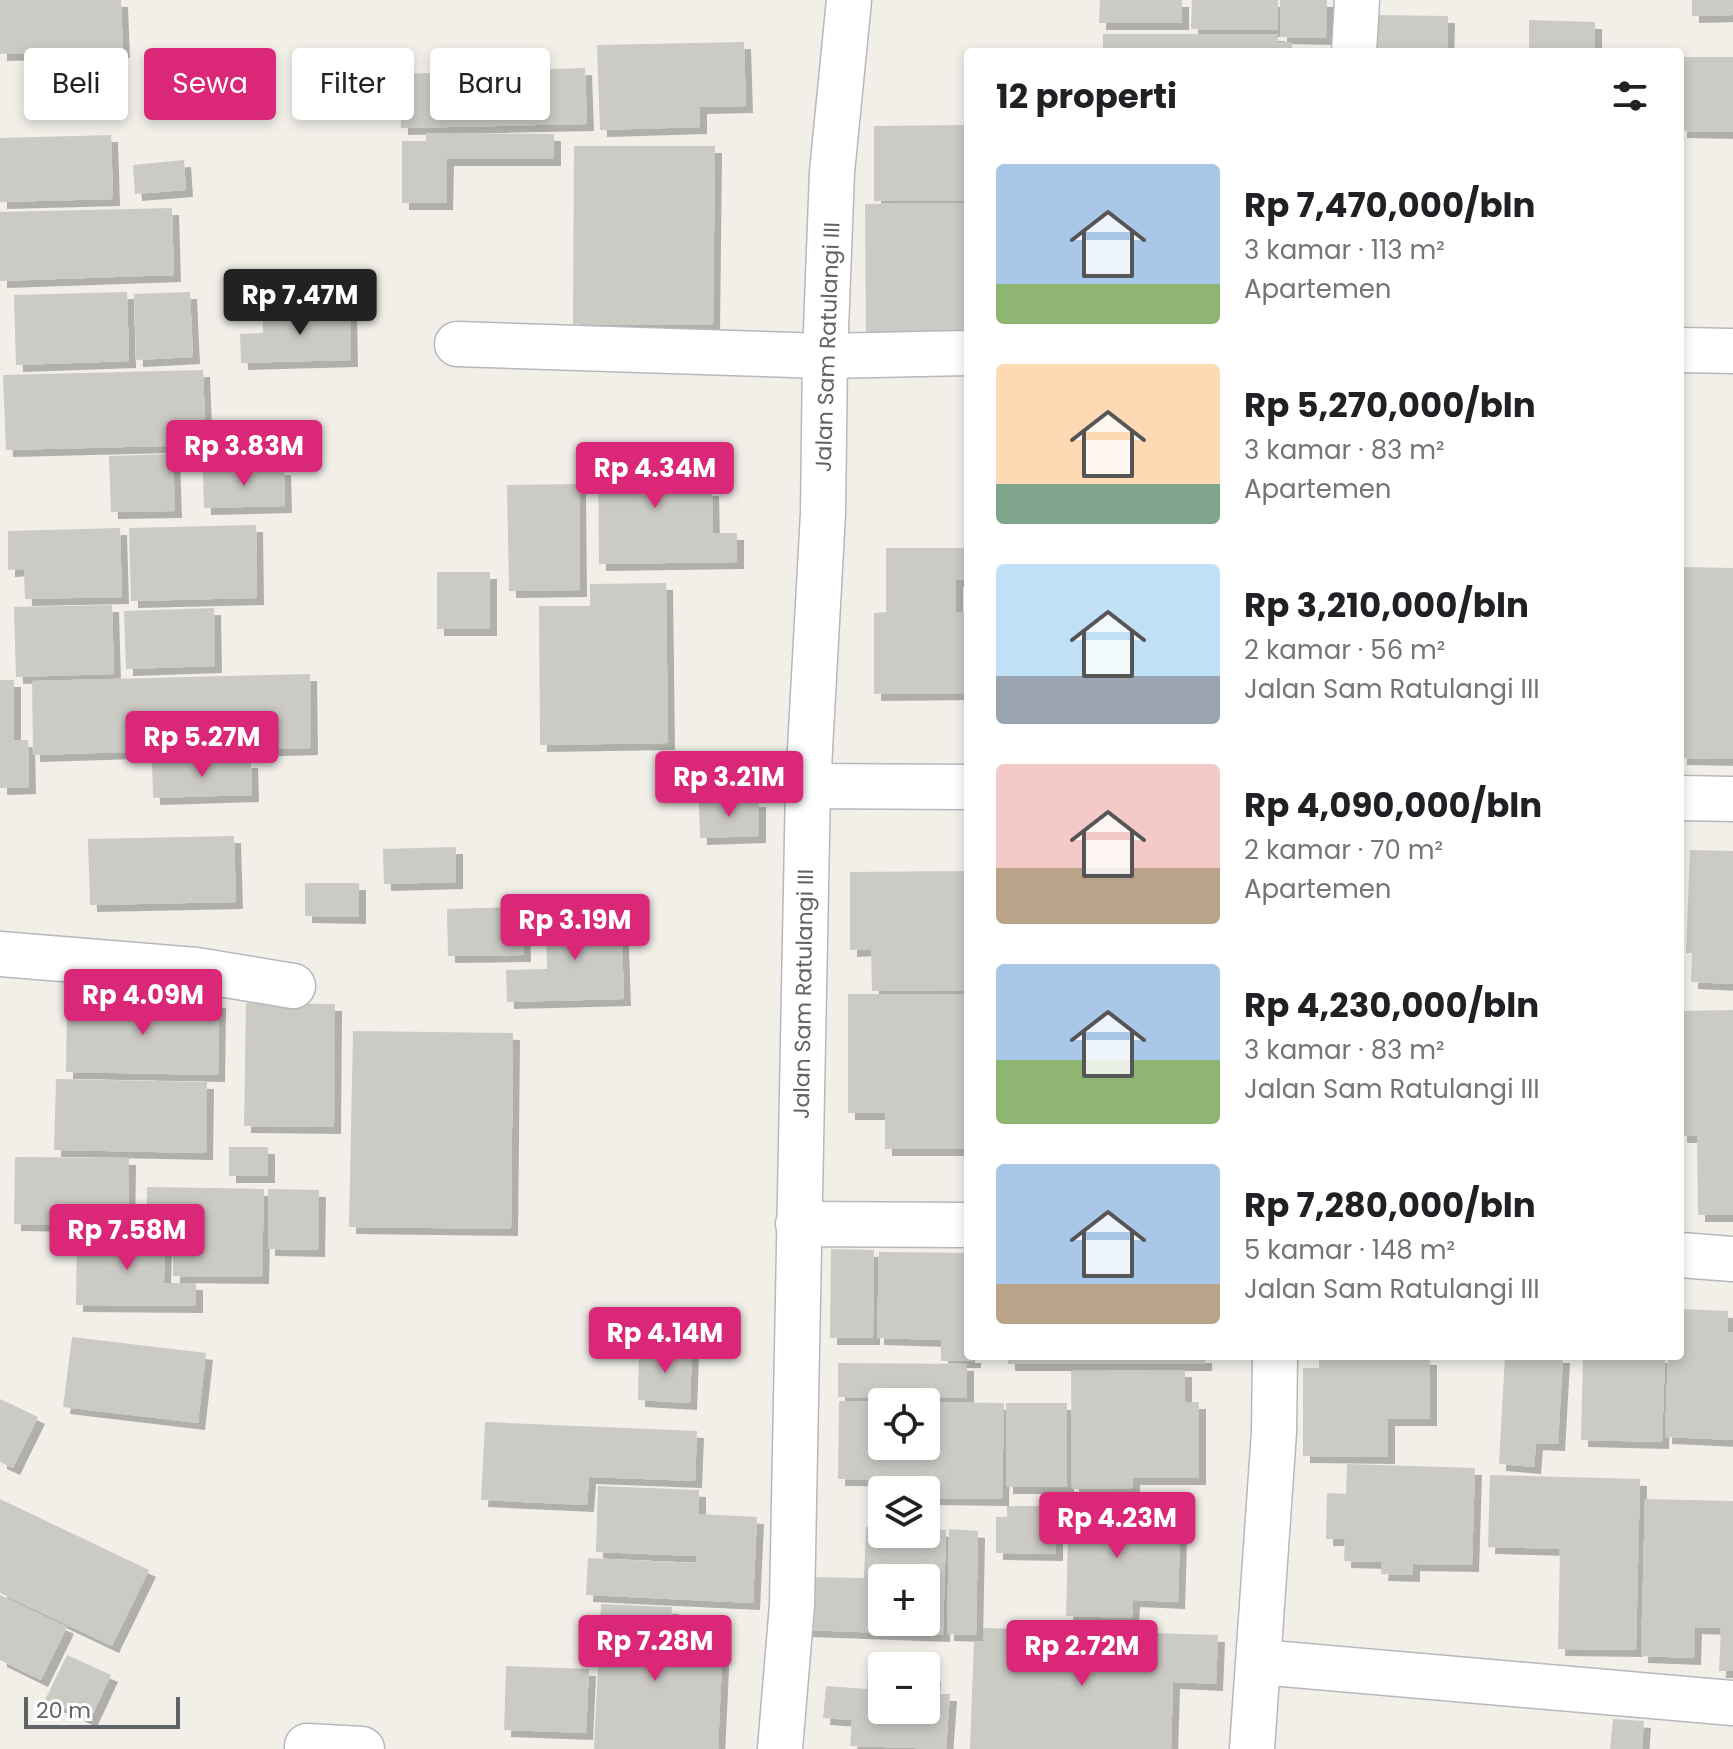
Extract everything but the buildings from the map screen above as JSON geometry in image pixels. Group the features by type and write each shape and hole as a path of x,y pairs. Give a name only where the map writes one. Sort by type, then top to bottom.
{"street":[{"name":"Jalan Sam Ratulangi III","path":"780,1749 792,1605 808,786 823,513 832,172 849,0"},
{"path":"1354,48 1357,0"},
{"path":"457,344 825,356 964,353"},
{"path":"1684,350 1733,351"},
{"path":"808,786 964,787"},
{"path":"1684,798 1733,799"},
{"path":"0,954 196,970 293,986"},
{"path":"798,1224 964,1225"},
{"path":"1684,1255 1733,1259"},
{"path":"1252,1749 1274,1432 1275,1360"},
{"path":"1259,1662 1733,1703"},
{"path":"307,1746 362,1749"}]}
